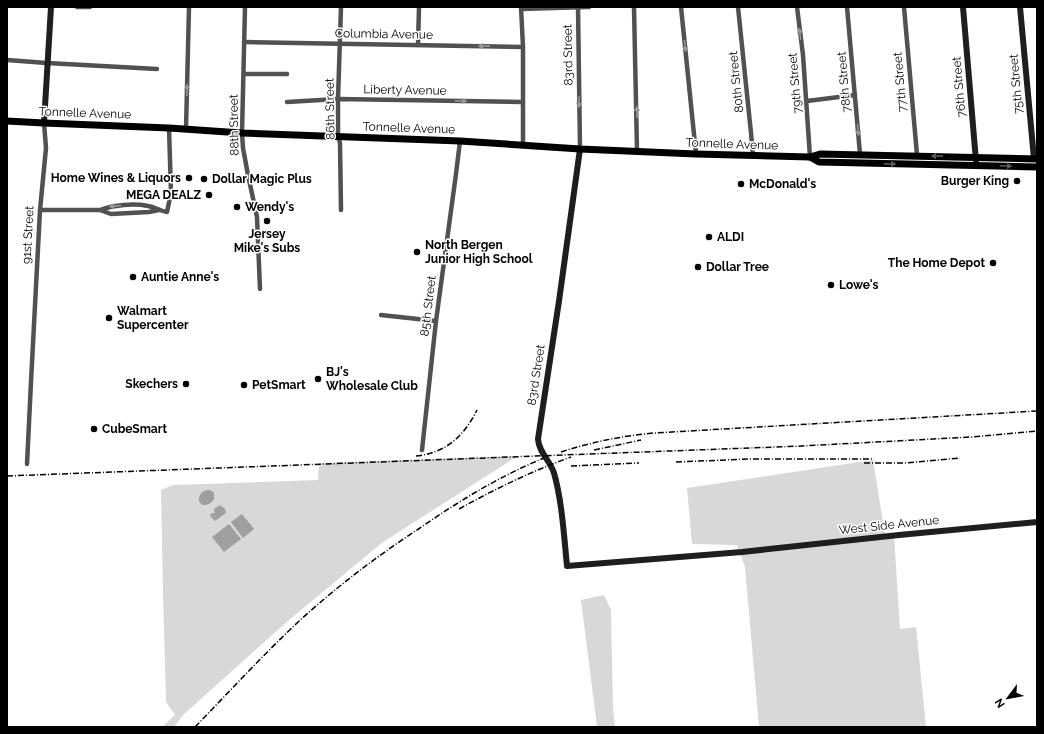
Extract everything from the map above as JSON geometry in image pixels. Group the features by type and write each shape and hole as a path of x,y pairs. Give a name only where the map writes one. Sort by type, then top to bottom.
{"main road":[{"name":"Tonnelle Avenue","path":"7,121 696,154 810,157 820,154 860,154 1035,159"},
{"name":"Tonnelle Avenue","path":"810,157 819,162 1037,167"}],"street":[{"name":"91st Street","path":"27,464 40,210 46,148 44,123 50,7"},
{"path":"78,7 90,7"},
{"path":"186,129 189,7"},
{"name":"88th Street","path":"245,7 242,133 244,155 257,217 260,289"},
{"name":"86th Street","path":"341,7 338,99 341,210"},
{"path":"418,45 419,7"},
{"name":"83rd Street","path":"578,7 580,149 538,439 542,452 554,472 560,503 567,566 742,552"},
{"path":"523,145 523,47 521,8 589,7"},
{"path":"634,7 638,151"},
{"path":"681,7 696,154"},
{"name":"80th Street","path":"738,7 753,155"},
{"name":"79th Street","path":"797,7 807,101 810,157"},
{"name":"78th Street","path":"847,7 860,154"},
{"name":"77th Street","path":"904,7 917,155"},
{"name":"76th Street","path":"963,7 976,165"},
{"name":"75th Street","path":"1020,7 1035,159"},
{"name":"Columbia Avenue","path":"244,42 523,47"},
{"path":"7,60 157,69"},
{"path":"244,74 287,74"},
{"path":"807,101 855,95"},
{"name":"Liberty Avenue","path":"287,102 338,99 523,102"},
{"path":"40,210 100,210 110,206 140,205 150,206 167,212 171,193 169,128"},
{"name":"85th Street","path":"422,450 436,321 460,142"},
{"path":"381,316 436,321"},
{"name":"West Side Avenue","path":"742,552 1037,522"}],"shaded area":[{"path":"518,456 383,542 289,620 183,715 174,727 162,727 175,715 166,702 161,490 173,485 318,480 319,463"},
{"path":"873,460 885,535 894,535 900,629 916,627 926,727 759,727 745,567 737,545 692,544 687,488"},
{"path":"208,490 214,493 214,499 209,504 202,505 199,501 200,495 202,492"},
{"path":"220,505 225,509 226,513 215,521 210,515 215,513 214,509"},
{"path":"242,514 254,529 243,538 231,522"},
{"path":"229,524 241,539 224,552 212,537"},
{"path":"604,595 611,610 613,710 615,727 597,727 581,600"}],"railway":[{"path":"416,456 436,451 453,442 466,428 477,410"},
{"path":"561,452 607,440 654,433 1037,411"},
{"path":"7,476 802,446 971,437 1037,431"},
{"path":"594,450 641,440"},
{"path":"459,509 486,494 542,468 571,457"},
{"path":"195,727 258,661 297,623 326,597 372,561 465,499 496,481 544,458"},
{"path":"864,463 905,463 960,458"},
{"path":"676,462 749,459 872,459"},
{"path":"571,466 639,463"}],"place":[{"name":"Home Wines & Liquors","path":"189,178"},
{"name":"Dollar Magic Plus","path":"204,179"},
{"name":"Burger King","path":"1017,181"},
{"name":"McDonald's","path":"741,184"},
{"name":"MEGA DEALZ","path":"209,195"},
{"name":"Wendy's","path":"237,207"},
{"name":"Jersey Mike's Subs","path":"267,221"},
{"name":"ALDI","path":"709,237"},
{"name":"North Bergen Junior High School","path":"417,252"},
{"name":"The Home Depot","path":"993,263"},
{"name":"Dollar Tree","path":"698,267"},
{"name":"Auntie Anne's","path":"133,277"},
{"name":"Lowe's","path":"831,285"},
{"name":"Walmart Supercenter","path":"109,318"},
{"name":"BJ's Wholesale Club","path":"318,379"},
{"name":"Skechers","path":"186,384"},
{"name":"PetSmart","path":"244,385"},
{"name":"CubeSmart","path":"94,429"}]}
